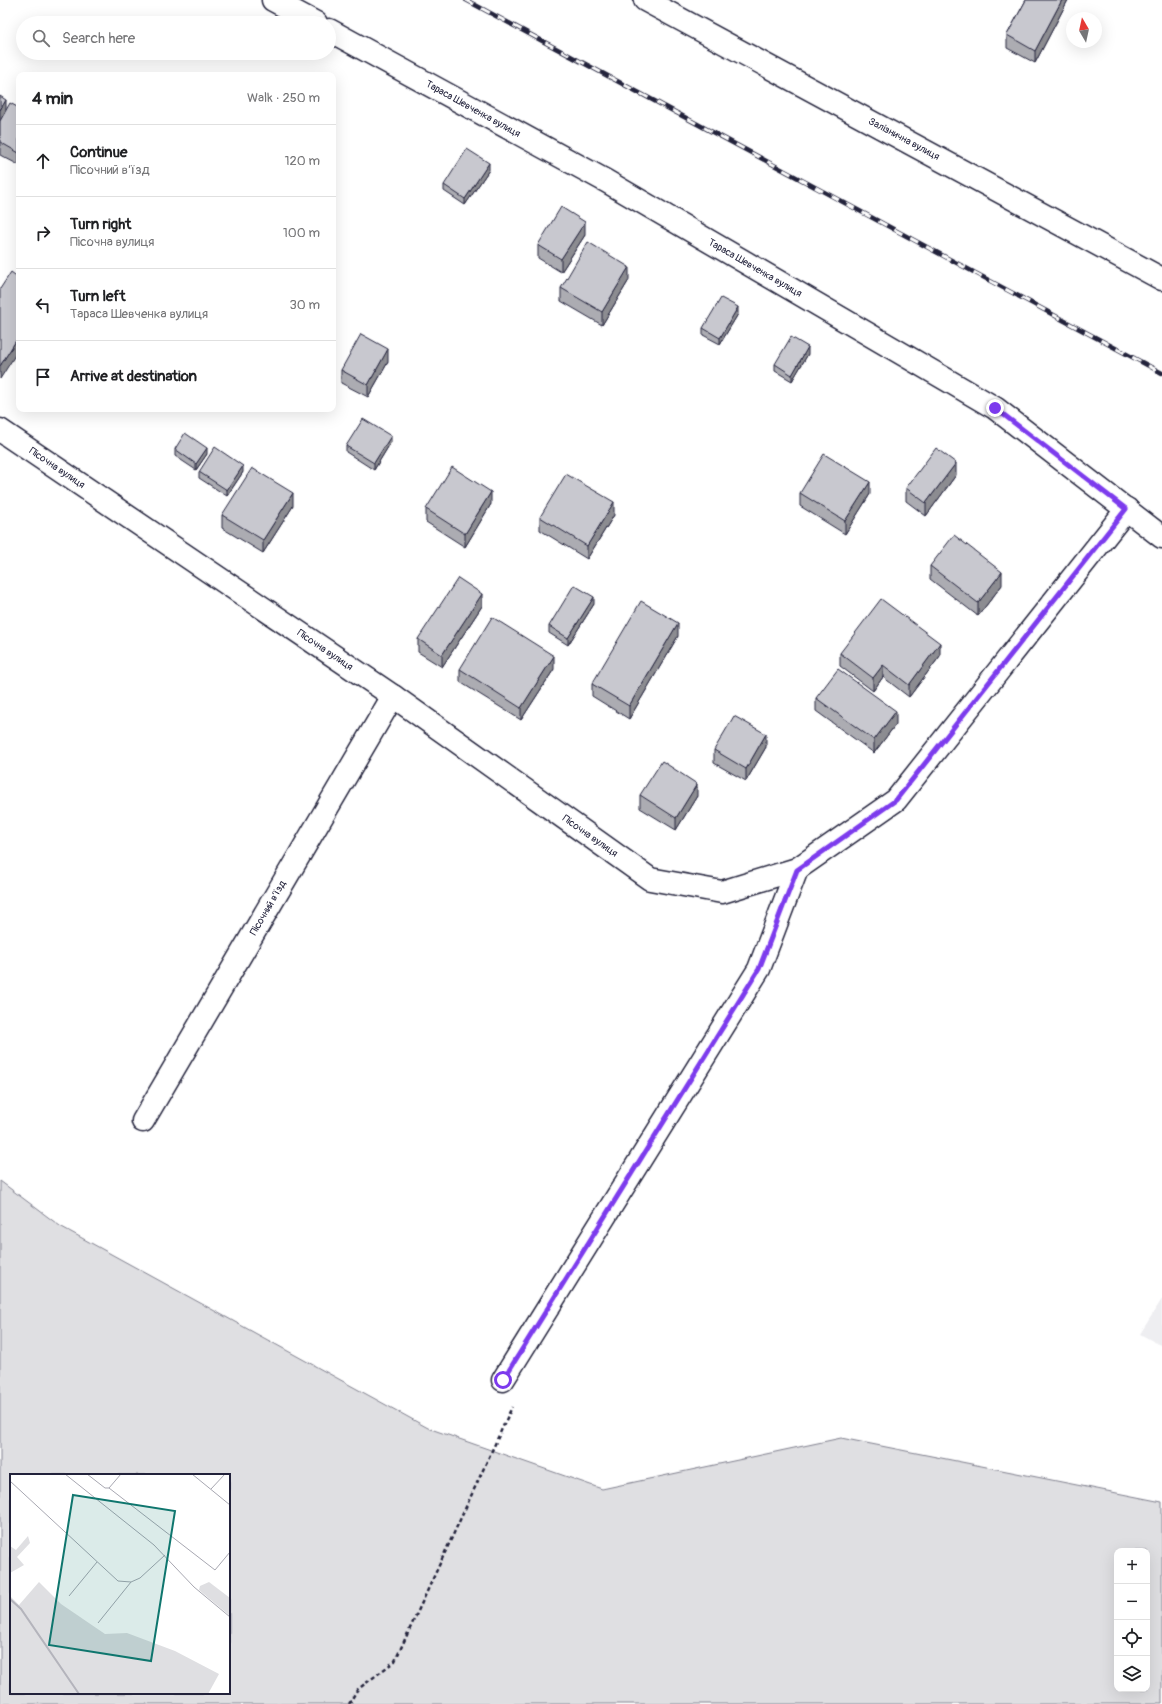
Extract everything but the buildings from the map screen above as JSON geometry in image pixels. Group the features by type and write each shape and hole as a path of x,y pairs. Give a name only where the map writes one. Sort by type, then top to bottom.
{"street":[{"path":"273,0 303,16"},
{"name":"Залізнична вулиця","path":"645,0 1162,279"},
{"name":"Тараса Шевченка вулиця","path":"336,34 606,181 995,408 1162,537"},
{"name":"Пісочна вулиця","path":"0,430 393,696 650,879 722,892 797,870 896,800 1126,509"},
{"name":"Пісочний в’їзд","path":"143,1121 393,696"},
{"path":"503,1380 759,969 797,870"}],"path":[{"path":"349,1704 357,1690 396,1661 515,1400 503,1380"}],"shaded area":[{"path":"0,1181 60,1226 428,1428 602,1489 841,1438 1162,1502 1162,1704 0,1704"},
{"path":"1162,1299 1162,1346 1140,1334"}],"railway":[{"path":"466,0 1162,373"}],"route":[{"path":"503,1380 759,969 797,870 896,800 1126,509 995,408"}]}
